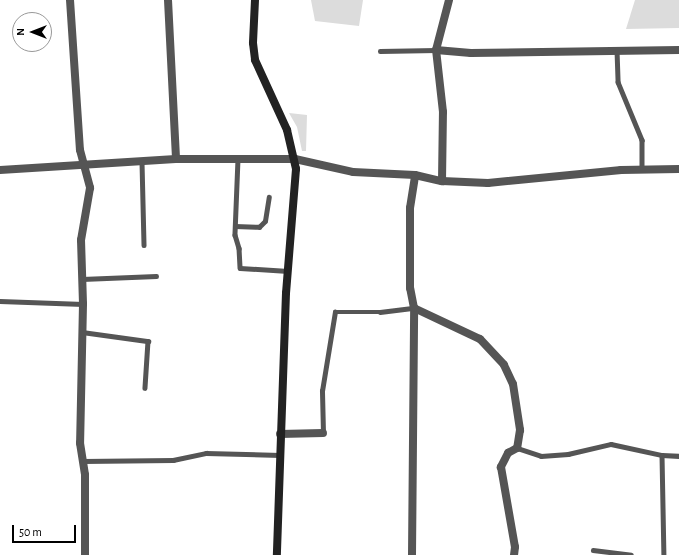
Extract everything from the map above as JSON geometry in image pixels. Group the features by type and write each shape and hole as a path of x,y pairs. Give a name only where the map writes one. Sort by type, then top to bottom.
{"street":[{"path":"70,0 80,150 90,188 81,240 83,304 80,435 83,461 85,555"},
{"path":"168,0 176,159"},
{"path":"255,0 253,43 255,60 287,130 295,159 280,434 277,555"},
{"path":"442,180 443,112 436,50 449,0"},
{"path":"436,50 471,53 679,50"},
{"path":"0,170 84,166 176,159 295,159 353,172 415,175 442,180 508,182 642,170 679,169"},
{"path":"412,555 414,308 410,288 410,208 415,175"},
{"path":"414,308 474,335 493,351 504,365 513,384 520,430 517,448 508,453 501,467 515,547 514,555"},
{"path":"280,434 322,434"}],"lane":[{"path":"380,51 436,50"},
{"path":"617,50 618,82 642,140 642,170"},
{"path":"238,159 235,226 240,268 288,271"},
{"path":"142,162 144,245"},
{"path":"235,226 259,227 265,221 269,197"},
{"path":"82,279 156,276"},
{"path":"0,302 83,304"},
{"path":"322,434 322,391 335,312 380,312 414,308"},
{"path":"82,332 148,341 146,388"},
{"path":"517,448 541,456 568,454 610,444 662,455 679,456"},
{"path":"83,461 173,460 206,453 280,455"},
{"path":"662,455 664,555"},
{"path":"593,550 631,555"}],"shaded area":[{"path":"311,0 363,0 359,26 315,21"},
{"path":"635,0 679,0 679,28 626,29"},
{"path":"289,113 307,115 306,151 302,151 297,127"}]}
